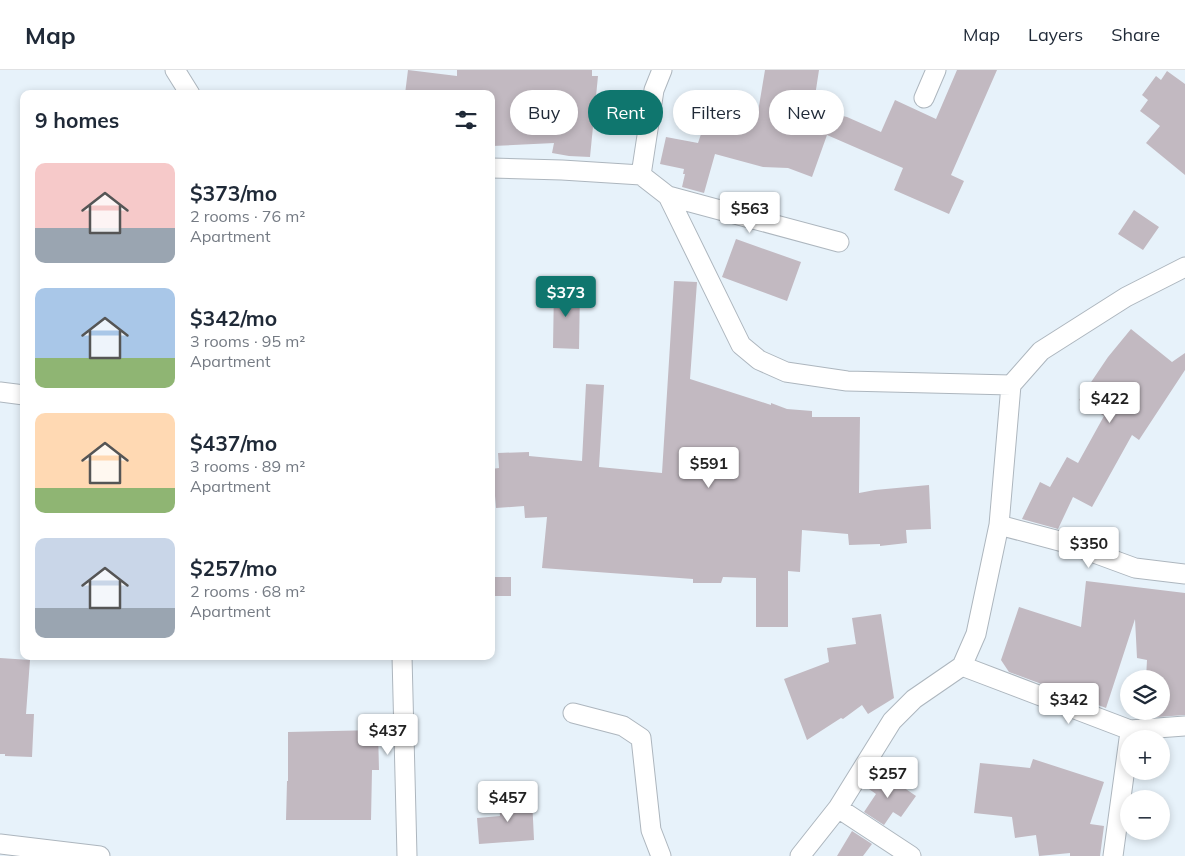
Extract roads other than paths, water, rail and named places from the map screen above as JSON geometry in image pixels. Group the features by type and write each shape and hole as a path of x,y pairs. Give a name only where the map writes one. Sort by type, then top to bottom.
{"street":[{"path":"175,70 188,90"},
{"path":"641,175 654,90 662,70"},
{"path":"924,98 936,70"},
{"path":"495,168 641,175 668,196 839,242"},
{"path":"668,196 741,345 759,360 786,372 847,381 1011,385"},
{"path":"800,856 838,808 892,721 914,699 962,666 976,634 999,525 1011,385 1041,351 1126,297 1185,267"},
{"path":"0,392 20,394"},
{"path":"999,525 1067,542 1135,568 1185,574"},
{"path":"402,660 407,856"},
{"path":"962,666 1120,732"},
{"path":"573,713 623,726 641,738 651,830 661,856"},
{"path":"1163,730 1185,726"},
{"path":"1113,856 1123,780"},
{"path":"838,808 911,856"},
{"path":"0,844 100,856"}]}
